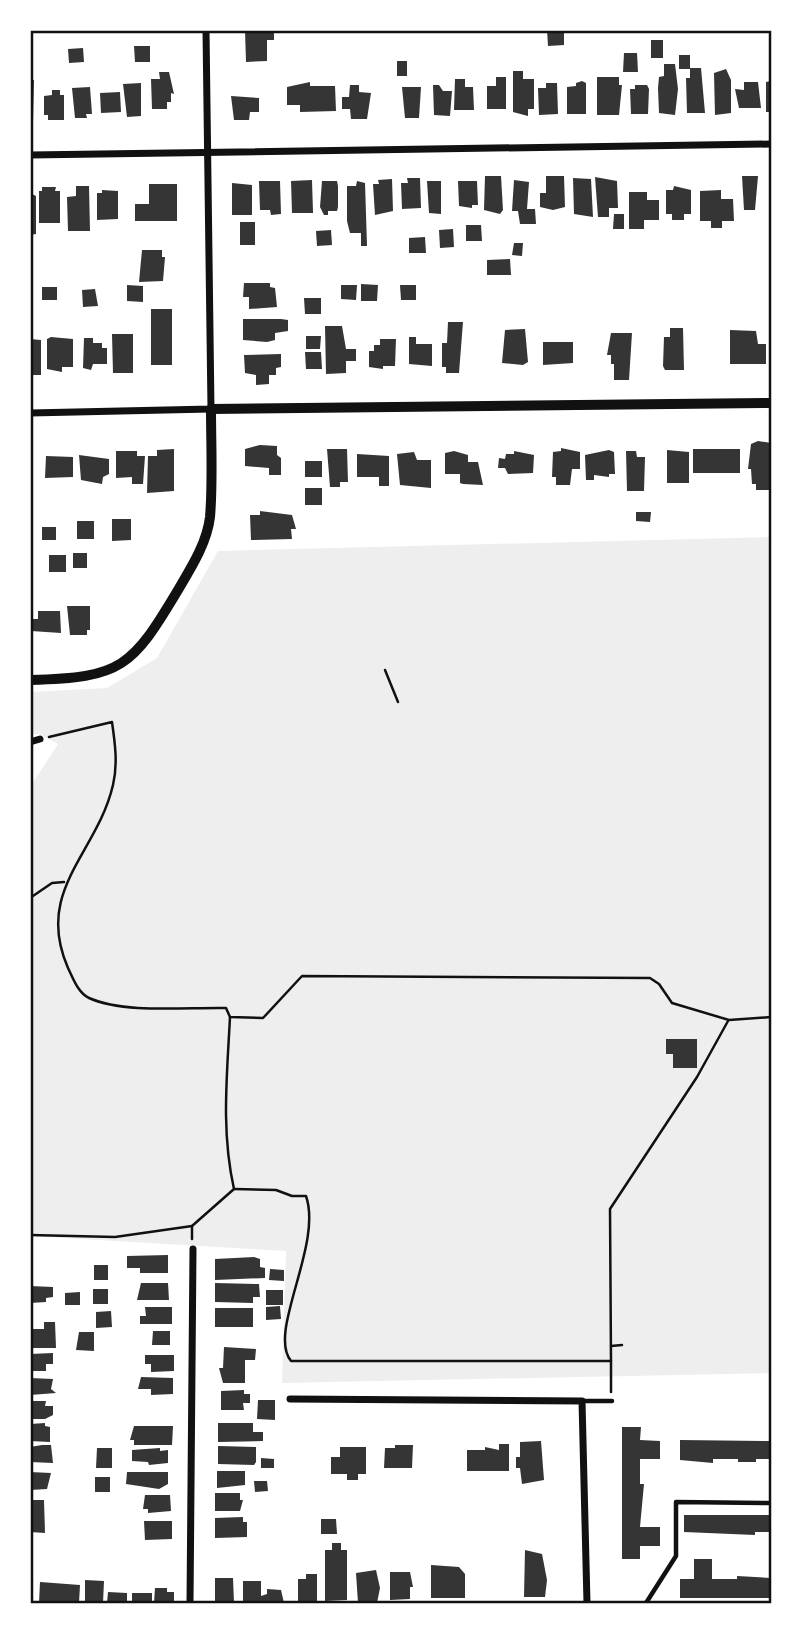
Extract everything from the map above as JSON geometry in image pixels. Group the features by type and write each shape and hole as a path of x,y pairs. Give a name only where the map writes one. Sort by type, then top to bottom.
{"street":[{"path":"30,680 72,679 108,670 126,661 151,635 203,543 209,519 211,410 206,30"},
{"path":"30,155 771,144"},
{"path":"30,413 771,403"},
{"path":"30,741 40,738"},
{"path":"190,1603 193,1249"},
{"path":"290,1399 582,1401 587,1603"}],"lane":[{"path":"582,1401 611,1401"},
{"path":"646,1603 676,1556 676,1503 771,1503"}],"path":[{"path":"385,670 398,702"},
{"path":"40,738 112,722 116,753 114,784 91,839 65,882 58,935 73,978 86,997 134,1007 226,1008 230,1017 225,1112 228,1163 234,1189"},
{"path":"30,898 52,883 65,882"},
{"path":"230,1017 263,1018 302,976 650,978 659,984 672,1003 729,1020 771,1017"},
{"path":"611,1401 610,1209 697,1077 729,1020"},
{"path":"30,1235 115,1237 191,1226 234,1189 276,1190 292,1196 306,1196 312,1212 307,1251 286,1322 287,1352 291,1361 611,1361"},
{"path":"191,1226 193,1249"},
{"path":"611,1346 622,1345"}],"shaded area":[{"path":"771,537 771,1373 282,1383 286,1251 30,1236 30,787 58,744 39,734 30,734 30,692 107,688 157,658 218,551"}],"building":[{"path":"245,30 274,30 274,40 267,40 267,61 246,62"},
{"path":"547,30 564,30 564,45 548,46"},
{"path":"651,40 663,40 663,58 651,58"},
{"path":"134,46 150,46 150,62 135,62"},
{"path":"83,48 84,62 69,63 68,49"},
{"path":"624,53 637,53 638,72 623,72"},
{"path":"679,55 690,55 690,69 679,69"},
{"path":"397,61 407,61 407,76 397,76"},
{"path":"664,64 675,64 678,89 675,115 659,113 659,77 664,76"},
{"path":"690,68 701,68 705,113 687,113 686,78 690,78"},
{"path":"726,69 731,80 731,113 715,115 714,73"},
{"path":"513,71 523,71 523,79 534,79 534,109 528,109 528,116 513,112"},
{"path":"159,72 169,72 174,94 171,93 171,102 167,102 167,109 152,109 151,79 160,79"},
{"path":"496,77 506,77 506,109 487,109 487,86 496,86"},
{"path":"597,77 619,77 619,85 622,85 619,115 597,115"},
{"path":"455,79 465,79 465,87 473,87 474,110 454,110"},
{"path":"30,80 34,80 33,121 30,121"},
{"path":"771,81 771,112 766,112 766,82"},
{"path":"310,82 310,86 335,86 336,111 300,112 300,105 287,105 287,87"},
{"path":"744,82 758,82 761,108 739,108 735,89 744,90"},
{"path":"141,83 141,116 127,117 123,84"},
{"path":"546,83 557,83 558,114 539,115 538,88 546,88"},
{"path":"576,83 586,83 586,114 567,114 567,87 576,86"},
{"path":"350,85 359,85 359,92 371,93 367,119 351,119 350,109 342,109 342,97 349,97"},
{"path":"433,85 439,85 443,91 452,91 450,116 434,115"},
{"path":"635,85 647,85 649,89 648,114 631,114 630,89 635,89"},
{"path":"90,87 92,114 86,114 87,118 75,118 72,88"},
{"path":"402,87 421,87 419,118 405,118"},
{"path":"52,90 60,90 60,95 64,95 64,120 48,120 48,115 44,115 44,96 52,95"},
{"path":"120,92 121,112 101,113 100,93"},
{"path":"231,96 259,98 259,112 250,112 249,120 234,120"},
{"path":"485,176 501,176 503,210 500,214 484,210"},
{"path":"546,176 564,176 565,207 553,210 540,207 540,193 546,193"},
{"path":"742,176 758,176 755,210 744,210"},
{"path":"595,177 617,181 618,208 609,208 609,217 598,217"},
{"path":"407,178 420,178 421,208 402,209 401,183 408,183"},
{"path":"573,178 591,179 593,217 574,214"},
{"path":"392,179 393,211 375,215 373,184 379,184 378,180"},
{"path":"312,180 313,213 292,213 291,181"},
{"path":"514,180 529,182 527,209 535,209 536,224 520,224 518,211 512,211"},
{"path":"259,181 280,181 281,214 271,215 270,210 260,210"},
{"path":"322,181 337,181 338,186 337,211 328,211 328,215 324,215 320,207"},
{"path":"357,181 365,183 367,246 361,246 361,233 350,233 347,221 347,186 356,186"},
{"path":"427,181 441,181 441,214 429,213"},
{"path":"458,181 477,181 478,205 472,205 472,208 459,206"},
{"path":"232,183 252,185 252,215 232,215"},
{"path":"149,184 177,184 177,221 135,221 135,204 149,204"},
{"path":"76,186 89,186 90,231 68,231 67,197 76,196"},
{"path":"674,186 691,190 691,214 684,214 684,220 672,220 672,214 666,214 666,190 673,190"},
{"path":"42,187 56,187 55,191 60,191 60,223 39,223 39,191 42,191"},
{"path":"102,190 118,191 118,219 97,220 97,193 102,193"},
{"path":"721,190 721,199 733,199 734,221 722,221 722,228 711,228 711,221 700,221 700,191"},
{"path":"629,192 647,192 647,200 659,200 659,220 644,220 644,229 629,229"},
{"path":"30,193 36,196 36,234 30,235"},
{"path":"614,214 624,214 624,229 613,229"},
{"path":"240,222 255,222 255,245 240,245"},
{"path":"466,225 481,225 482,241 466,241"},
{"path":"453,229 454,247 440,248 439,230"},
{"path":"331,230 332,245 317,246 316,231"},
{"path":"425,237 426,253 409,253 409,238"},
{"path":"514,243 523,243 522,256 512,255"},
{"path":"142,250 162,250 162,257 165,257 163,281 139,282"},
{"path":"510,259 511,275 487,275 487,260"},
{"path":"244,283 270,283 270,287 275,288 277,307 249,309 249,297 243,297"},
{"path":"361,284 378,285 377,301 361,301"},
{"path":"127,285 143,286 143,302 127,301"},
{"path":"341,285 357,285 356,300 341,299"},
{"path":"400,285 416,285 416,300 401,300"},
{"path":"42,287 57,287 57,300 42,300"},
{"path":"95,289 98,306 83,307 82,290"},
{"path":"304,298 321,298 321,314 305,314"},
{"path":"151,309 172,309 172,365 151,365"},
{"path":"243,319 288,320 288,331 275,333 275,340 267,342 243,340"},
{"path":"448,322 463,322 459,373 446,373 446,367 442,367 442,343 447,343"},
{"path":"325,326 342,326 346,349 356,349 356,361 346,361 346,373 326,374"},
{"path":"670,328 683,328 684,370 665,370 663,366 664,337 670,337"},
{"path":"525,329 528,362 523,365 502,363 505,330"},
{"path":"730,330 756,331 758,344 766,344 766,364 730,364"},
{"path":"611,333 632,333 629,380 614,380 614,364 611,364 611,355 607,355"},
{"path":"112,334 133,334 133,373 113,373"},
{"path":"306,336 321,336 320,349 306,349"},
{"path":"409,337 416,337 416,344 432,344 432,366 409,364"},
{"path":"84,338 93,338 93,343 102,343 102,348 107,348 107,364 93,364 91,370 83,368"},
{"path":"30,339 41,340 41,375 30,375"},
{"path":"47,339 73,339 73,367 62,367 62,372 47,369"},
{"path":"380,339 396,339 395,366 383,366 383,369 369,367 369,351 374,351 374,345 380,345"},
{"path":"543,342 573,342 573,363 543,365"},
{"path":"305,352 321,352 322,369 306,369"},
{"path":"281,354 281,367 276,368 276,375 269,375 269,384 256,385 256,375 245,373 244,355"},
{"path":"758,441 771,443 770,490 756,490 756,484 752,484 751,469 748,469 751,444"},
{"path":"260,445 277,446 277,455 281,458 281,475 269,475 269,468 245,466 245,449"},
{"path":"561,448 580,452 580,469 572,469 570,485 556,485 556,477 552,477 553,452 561,451"},
{"path":"174,449 174,491 147,493 148,456 157,456 157,450"},
{"path":"327,449 347,449 348,482 340,482 340,487 330,487"},
{"path":"693,449 740,449 740,473 693,473"},
{"path":"609,450 614,452 615,474 609,474 609,477 594,475 594,480 586,480 585,455"},
{"path":"667,450 689,452 689,483 667,483"},
{"path":"116,451 137,451 137,456 145,456 143,484 132,484 132,477 116,478"},
{"path":"454,451 468,455 468,462 478,462 483,485 463,484 460,483 460,474 445,474 445,453"},
{"path":"514,451 534,455 533,473 508,474 505,468 498,468 499,458 505,459 506,454 514,454"},
{"path":"626,451 636,451 637,457 645,457 644,491 627,491"},
{"path":"414,452 417,460 431,460 431,488 400,485 397,454"},
{"path":"357,454 389,456 389,486 379,486 379,477 357,477"},
{"path":"79,455 109,459 109,474 103,477 102,484 81,480"},
{"path":"46,456 73,457 73,477 45,478"},
{"path":"305,461 322,461 322,477 305,477"},
{"path":"305,488 322,488 322,505 305,505"},
{"path":"260,511 292,515 296,529 291,529 292,539 251,540 250,515 260,515"},
{"path":"636,512 651,512 650,522 636,521"},
{"path":"112,519 131,519 131,540 112,541"},
{"path":"77,521 94,521 94,539 77,539"},
{"path":"42,527 56,527 56,540 42,540"},
{"path":"73,553 87,553 87,568 73,568"},
{"path":"49,555 66,555 66,572 49,572"},
{"path":"67,606 90,606 90,630 87,630 87,635 70,635"},
{"path":"38,611 60,611 61,633 31,631 31,619 38,619"},
{"path":"666,1039 697,1039 697,1068 673,1068 673,1054 666,1054"},
{"path":"168,1255 168,1273 140,1273 140,1268 127,1268 127,1256"},
{"path":"215,1259 260,1259 260,1267 265,1268 265,1278 215,1280"},
{"path":"94,1265 108,1265 108,1280 94,1280"},
{"path":"270,1269 284,1270 284,1281 269,1280"},
{"path":"141,1283 168,1283 169,1300 137,1300"},
{"path":"215,1283 259,1284 260,1297 253,1297 253,1303 215,1302"},
{"path":"30,1286 53,1287 53,1297 46,1298 46,1302 30,1303"},
{"path":"93,1289 108,1289 108,1304 93,1304"},
{"path":"266,1290 283,1290 283,1305 266,1305"},
{"path":"80,1292 80,1305 65,1305 65,1293"},
{"path":"280,1306 281,1319 266,1320 266,1307"},
{"path":"145,1307 172,1307 172,1324 140,1324 140,1316 146,1316"},
{"path":"215,1308 253,1308 253,1327 215,1327"},
{"path":"111,1311 112,1327 96,1328 96,1312"},
{"path":"44,1322 55,1322 56,1348 30,1348 30,1329 44,1329"},
{"path":"153,1331 170,1331 170,1345 152,1345"},
{"path":"79,1332 94,1332 94,1351 76,1350"},
{"path":"224,1347 256,1349 255,1360 245,1360 245,1383 223,1383 219,1368 223,1368"},
{"path":"53,1353 53,1364 46,1364 46,1371 30,1371 30,1354"},
{"path":"145,1355 174,1355 174,1371 151,1372 151,1364 145,1364"},
{"path":"141,1377 173,1378 173,1394 151,1395 151,1389 138,1389"},
{"path":"30,1378 53,1379 51,1389 56,1393 30,1395"},
{"path":"244,1390 244,1394 250,1394 250,1403 243,1403 244,1410 221,1410 221,1391"},
{"path":"258,1400 275,1400 275,1420 257,1419"},
{"path":"30,1401 46,1401 45,1406 53,1406 53,1415 45,1419 30,1419"},
{"path":"45,1423 45,1426 50,1427 50,1442 30,1441 30,1424"},
{"path":"218,1423 253,1423 253,1432 263,1432 263,1441 218,1442"},
{"path":"134,1426 173,1426 172,1445 134,1445 134,1440 130,1440"},
{"path":"622,1427 641,1427 640,1440 660,1441 660,1459 640,1459 640,1484 644,1484 640,1527 660,1527 660,1546 640,1546 640,1559 622,1559"},
{"path":"680,1440 771,1441 771,1459 738,1462 738,1459 713,1459 713,1463 680,1460"},
{"path":"541,1441 544,1480 522,1484 520,1468 516,1468 516,1457 520,1457 520,1442"},
{"path":"499,1444 509,1444 509,1471 467,1471 467,1450 485,1450 485,1447 499,1450"},
{"path":"51,1445 53,1463 30,1462 30,1447"},
{"path":"395,1445 413,1445 412,1468 384,1468 385,1448 395,1448"},
{"path":"218,1446 256,1447 256,1462 254,1465 218,1464"},
{"path":"340,1447 366,1447 366,1474 358,1474 358,1480 347,1480 347,1474 331,1474 331,1457 340,1457"},
{"path":"97,1448 112,1448 112,1468 96,1468"},
{"path":"160,1448 160,1451 168,1450 168,1463 149,1465 148,1462 132,1461 132,1450"},
{"path":"261,1458 274,1459 274,1468 261,1468"},
{"path":"217,1471 245,1471 245,1485 217,1488"},
{"path":"30,1472 51,1473 47,1489 30,1490"},
{"path":"127,1472 168,1472 168,1484 159,1489 126,1484"},
{"path":"95,1477 110,1477 110,1492 95,1492"},
{"path":"254,1481 267,1481 268,1491 255,1492"},
{"path":"215,1493 240,1493 240,1500 243,1500 240,1511 215,1511"},
{"path":"145,1495 170,1495 171,1511 148,1513 148,1509 143,1509"},
{"path":"30,1500 44,1500 45,1533 30,1532"},
{"path":"684,1515 771,1515 771,1532 755,1532 755,1535 684,1532"},
{"path":"243,1517 243,1522 247,1522 247,1537 215,1538 215,1518"},
{"path":"321,1519 336,1519 337,1534 321,1534"},
{"path":"144,1521 172,1521 172,1539 145,1540"},
{"path":"332,1543 341,1543 341,1550 347,1550 347,1600 325,1601 325,1550 332,1550"},
{"path":"525,1550 542,1554 547,1580 545,1597 524,1597"},
{"path":"694,1559 712,1559 712,1579 737,1579 737,1576 771,1578 771,1598 680,1598 680,1579 694,1579"},
{"path":"431,1565 459,1567 465,1574 465,1598 431,1598"},
{"path":"376,1570 380,1588 377,1603 358,1603 356,1573"},
{"path":"390,1572 410,1572 413,1587 410,1587 410,1599 390,1600"},
{"path":"306,1574 317,1574 317,1603 298,1603 298,1579 306,1579"},
{"path":"215,1578 233,1578 234,1603 215,1603"},
{"path":"85,1580 104,1581 103,1603 85,1603"},
{"path":"243,1581 261,1581 261,1596 267,1594 267,1589 281,1590 284,1603 243,1603"},
{"path":"40,1582 80,1585 79,1603 39,1603"},
{"path":"155,1588 167,1588 167,1592 174,1592 174,1603 154,1603"},
{"path":"108,1592 127,1593 127,1603 107,1603"},
{"path":"132,1593 152,1593 152,1603 132,1603"}]}
